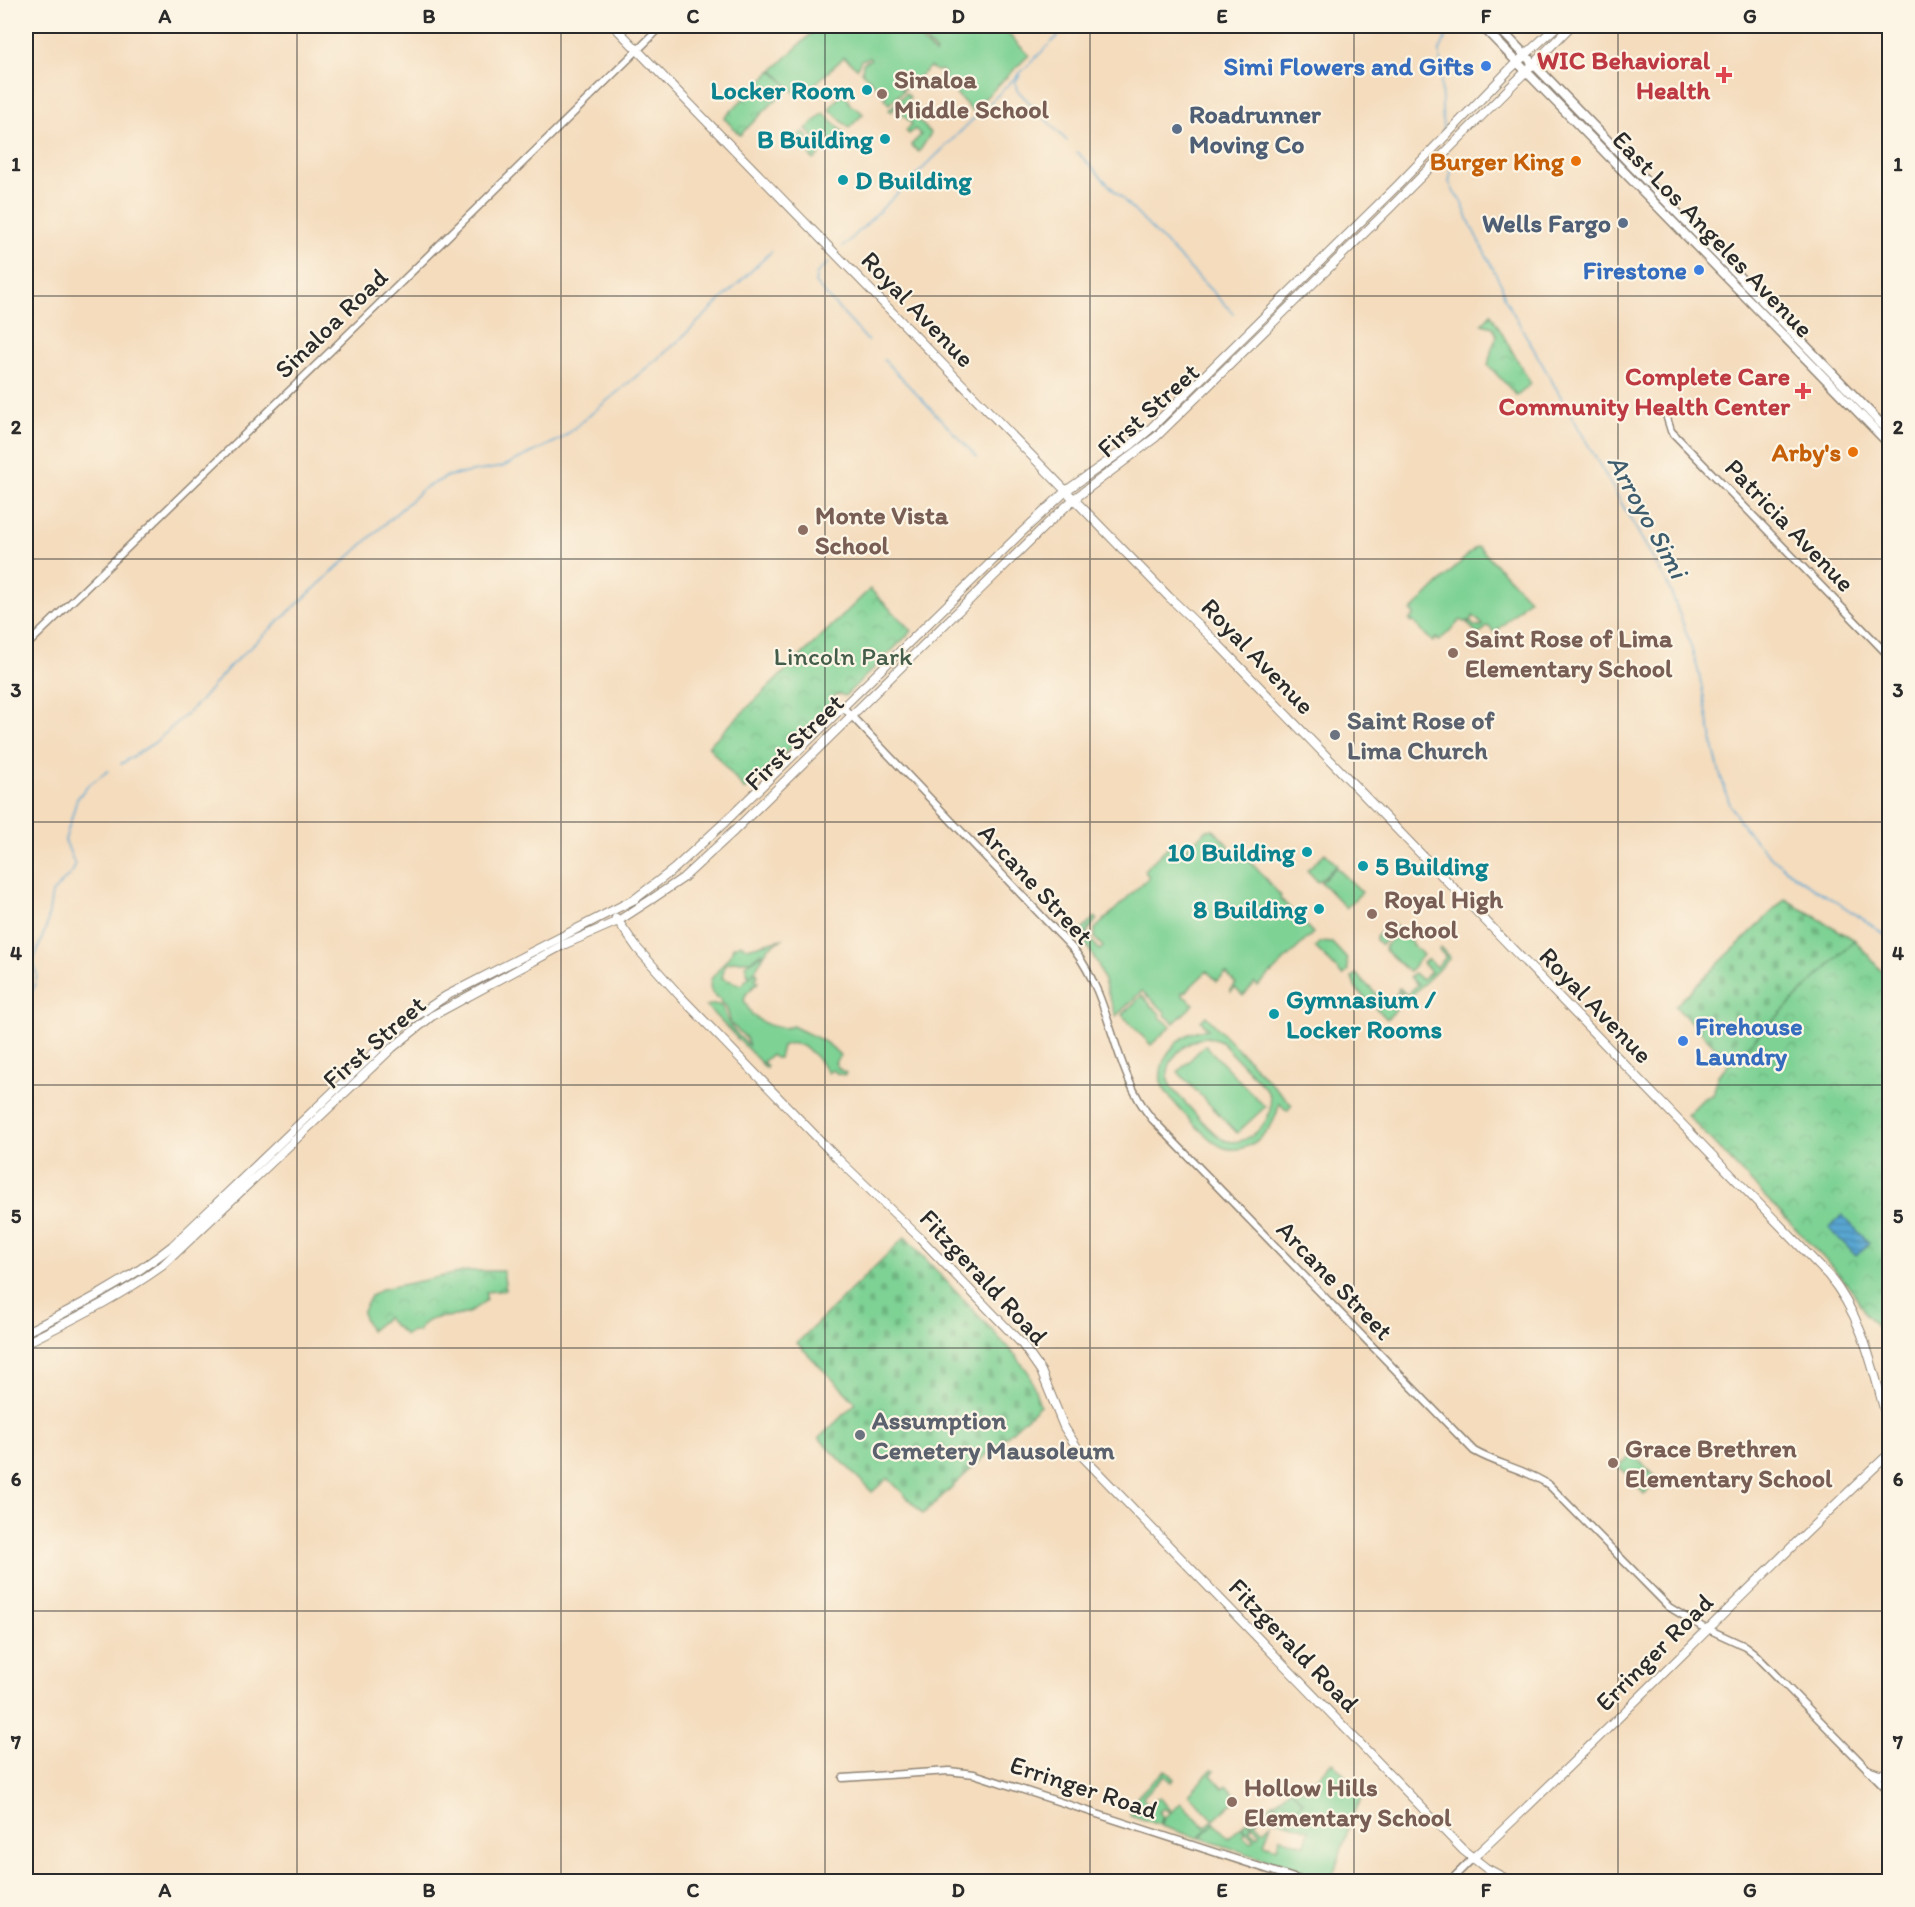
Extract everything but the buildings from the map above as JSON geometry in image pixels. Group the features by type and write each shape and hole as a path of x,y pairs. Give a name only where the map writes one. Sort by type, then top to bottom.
{"main road":[{"name":"Royal Avenue","path":"614,26 1214,640 1828,1275 1843,1294 1856,1317 1890,1430"},
{"name":"East Los Angeles Avenue","path":"1482,26 1890,445"},
{"name":"East Los Angeles Avenue","path":"1497,26 1890,433"},
{"name":"First Street","path":"26,1332 113,1288 163,1252 403,1025 446,996 635,899 675,869 1067,490 1140,438 1312,271 1518,62 1557,26"},
{"name":"First Street","path":"26,1343 98,1307 162,1266 420,1024 563,945 618,921 683,878 1074,499 1156,437 1571,26"},
{"path":"1865,420 1869,411"},
{"name":"Fitzgerald Road","path":"612,911 637,948 688,1004 1022,1344 1041,1371 1064,1427 1083,1457 1473,1858 1487,1869 1512,1881"},
{"path":"1883,1406 1890,1415"},
{"name":"Erringer Road","path":"1473,1858 1710,1629 1830,1508 1890,1453"},
{"path":"1869,1770 1879,1774 1890,1773"}],"street":[{"name":"Sinaloa Road","path":"26,646 662,26"},
{"name":"Patricia Avenue","path":"1667,418 1671,431 1890,657"},
{"name":"Arcane Street","path":"843,707 1080,958 1095,985 1131,1085 1152,1119 1464,1442 1482,1456 1528,1473 1549,1485 1669,1607 1754,1653 1890,1792"},
{"name":"Erringer Road","path":"843,1778 949,1771 974,1774 1306,1881"},
{"name":"Erringer Road","path":"1449,1881 1473,1858"}],"green space":[{"path":"809,26 907,26 935,54 936,52 911,26 1000,26 1029,55 972,111 944,80 945,74 941,70 936,71 930,67 906,88 902,85 900,87 904,90 889,104 884,99 886,96 862,72 863,63 871,59 870,57 861,60 857,68 844,57 810,89 806,85 796,94 773,70 814,31"},
{"path":"772,70 789,87 740,135 724,118"},
{"path":"843,93 850,105 863,114 849,128 829,109"},
{"path":"906,93 910,97 903,105 931,133 919,152 911,145 921,135 915,129 909,134 906,131 912,124 896,107 891,112 889,110"},
{"path":"824,113 843,132 825,149 806,129"},
{"path":"803,132 822,152 814,160 795,139"},
{"path":"1491,314 1531,384 1517,396 1488,365 1497,336 1493,327 1482,324"},
{"path":"1476,547 1479,547 1529,599 1495,633 1488,626 1478,635 1467,623 1471,622 1474,626 1480,627 1483,625 1473,616 1471,620 1464,622 1461,620 1439,641 1436,638 1433,642 1409,620 1414,615 1411,611"},
{"name":"Lincoln Park","path":"870,589 912,631 845,696 839,694 834,696 831,710 745,790 708,746"},
{"path":"1213,829 1236,854 1240,851 1246,857 1313,933 1258,986 1255,983 1243,996 1235,988 1231,992 1230,990 1236,984 1226,973 1217,981 1207,971 1185,992 1182,992 1182,995 1194,1004 1174,1023 1142,991 1116,1016 1098,964 1079,933 1095,917 1097,919 1084,936 1087,933 1100,950 1103,947 1095,938 1095,929 1149,877 1144,870 1173,842 1183,851 1207,830"},
{"path":"1325,853 1337,865 1318,882 1307,870"},
{"path":"1336,867 1362,892 1346,908 1321,882"},
{"path":"1785,899 1855,940 1731,1063 1675,1006"},
{"path":"1391,922 1398,929 1381,945 1376,937"},
{"path":"1400,931 1423,955 1409,972 1385,950 1385,946"},
{"path":"782,939 769,947 753,973 757,972 758,976 755,979 758,982 746,994 744,1000 751,1012 766,1024 783,1028 793,1026 824,1042 840,1056 835,1063 846,1073 845,1075 832,1070 828,1073 809,1050 796,1044 782,1046 779,1058 771,1055 763,1062 766,1068 706,1006 717,1004 721,1006 731,1027 749,1046 746,1038 731,1024 726,1006 712,993 710,985 711,979 731,954 733,947 741,944 747,948","holes":["762,952 763,954 745,965 748,975 751,975 741,985 722,978 725,964 735,961 751,961"]},
{"path":"1855,940 1889,980 1889,1342 1865,1313 1852,1290 1836,1271 1687,1115 1704,1098 1713,1095 1718,1075"},
{"path":"1320,942 1332,943 1347,959 1348,971 1343,976 1315,947"},
{"path":"1441,948 1450,958 1408,999 1398,989 1400,988 1407,995 1419,983 1417,984 1410,977 1414,973 1422,980 1431,972 1423,963 1428,959 1436,967 1446,957 1439,950"},
{"path":"1356,974 1381,999 1373,1006 1356,989 1352,978"},
{"path":"1398,992 1406,1000 1387,1019 1375,1007 1384,999 1393,1009 1402,1000 1396,994"},
{"path":"1142,995 1160,1014 1160,1017 1171,1026 1151,1045 1122,1015"},
{"path":"1206,1016 1292,1105 1287,1111 1279,1103 1268,1130 1253,1143 1244,1147 1225,1148 1209,1138 1179,1108 1161,1082 1163,1064 1172,1048 1188,1035 1208,1029 1201,1021","holes":["1205,1037 1221,1042 1265,1088 1270,1097 1270,1107 1262,1126 1254,1134 1234,1142 1219,1137 1205,1124 1173,1090 1169,1081 1168,1073 1174,1057 1188,1044"]},
{"path":"1205,1045 1265,1107 1237,1133 1178,1072"},
{"path":"905,1237 1016,1356 1029,1373 1040,1405 923,1514 888,1478 872,1492 819,1438 856,1403 797,1343"},
{"path":"468,1271 503,1271 506,1290 486,1292 486,1300 470,1312 427,1321 418,1332 412,1331 405,1335 386,1318 370,1331 362,1313 371,1296 382,1289"},
{"path":"1632,1454 1649,1470 1635,1484 1619,1466"},
{"path":"1650,1471 1659,1480 1644,1494 1636,1485"},
{"path":"1332,1762 1364,1796 1354,1812 1331,1881 1200,1838 1214,1823 1229,1838 1241,1827 1246,1831 1243,1835 1250,1842 1254,1839 1242,1826 1247,1821 1252,1826 1249,1829 1257,1836 1260,1833 1249,1820 1254,1816 1258,1819 1255,1822 1263,1830 1271,1823 1264,1844 1277,1848 1280,1837 1305,1845 1309,1830 1275,1819 1266,1810 1273,1803 1292,1821 1295,1818 1291,1813 1303,1802 1290,1788 1296,1783 1305,1790"},
{"path":"1212,1769 1215,1770 1211,1775 1223,1788 1226,1785 1238,1798 1214,1820 1189,1794"},
{"path":"1165,1770 1174,1779 1171,1782 1164,1776 1143,1797 1149,1808 1159,1797 1170,1809 1169,1812 1164,1808 1159,1812 1163,1816 1160,1825 1130,1815 1138,1796"},
{"path":"1290,1788 1303,1802 1287,1817 1275,1803"},
{"path":"1181,1803 1205,1827 1212,1821 1214,1823 1198,1838 1161,1826 1164,1818"}],"water":[{"path":"1842,1215 1869,1243 1856,1256 1829,1228"}],"waterway":[{"path":"843,247 1068,26"},
{"name":"Arroyo Simi","path":"1443,134 1440,50 1445,39 1444,26"},
{"path":"1020,75 1015,82 1017,90 1067,141"},
{"path":"1077,152 1233,313"},
{"name":"Arroyo Simi","path":"1446,157 1451,172 1449,182 1460,199 1502,286 1504,297 1667,583 1696,662 1718,767 1734,812 1754,840 1778,863 1859,916 1890,940"},
{"path":"121,764 157,741 200,701 230,666 423,489 448,476 502,467 561,439 674,345 772,251"},
{"path":"829,262 817,273 815,283 868,341"},
{"path":"884,360 977,457"},
{"path":"26,997 34,988 37,975 33,962 47,925 52,893 73,871 75,865 65,840 77,799 87,786 108,771"}],"place":[{"name":"Simi Flowers and Gifts","path":"1486,66"},
{"name":"WIC Behavioral Health","path":"1724,75"},
{"name":"Locker Room","path":"867,90"},
{"name":"Sinaloa Middle School","path":"882,94"},
{"name":"Roadrunner Moving Co","path":"1177,129"},
{"name":"B Building","path":"885,139"},
{"name":"Burger King","path":"1576,161"},
{"name":"D Building","path":"843,180"},
{"name":"Wells Fargo","path":"1623,223"},
{"name":"Firestone","path":"1699,270"},
{"name":"Complete Care Community Health Center","path":"1803,391"},
{"name":"Arby's","path":"1853,452"},
{"name":"Monte Vista School","path":"803,530"},
{"name":"Saint Rose of Lima Elementary School","path":"1453,653"},
{"name":"Saint Rose of Lima Church","path":"1335,735"},
{"name":"10 Building","path":"1307,852"},
{"name":"5 Building","path":"1363,866"},
{"name":"8 Building","path":"1319,909"},
{"name":"Royal High School","path":"1372,914"},
{"name":"Gymnasium / Locker Rooms","path":"1274,1014"},
{"name":"Firehouse Laundry","path":"1683,1041"},
{"name":"Assumption Cemetery Mausoleum","path":"860,1435"},
{"name":"Grace Brethren Elementary School","path":"1613,1463"},
{"name":"Hollow Hills Elementary School","path":"1232,1802"}]}
